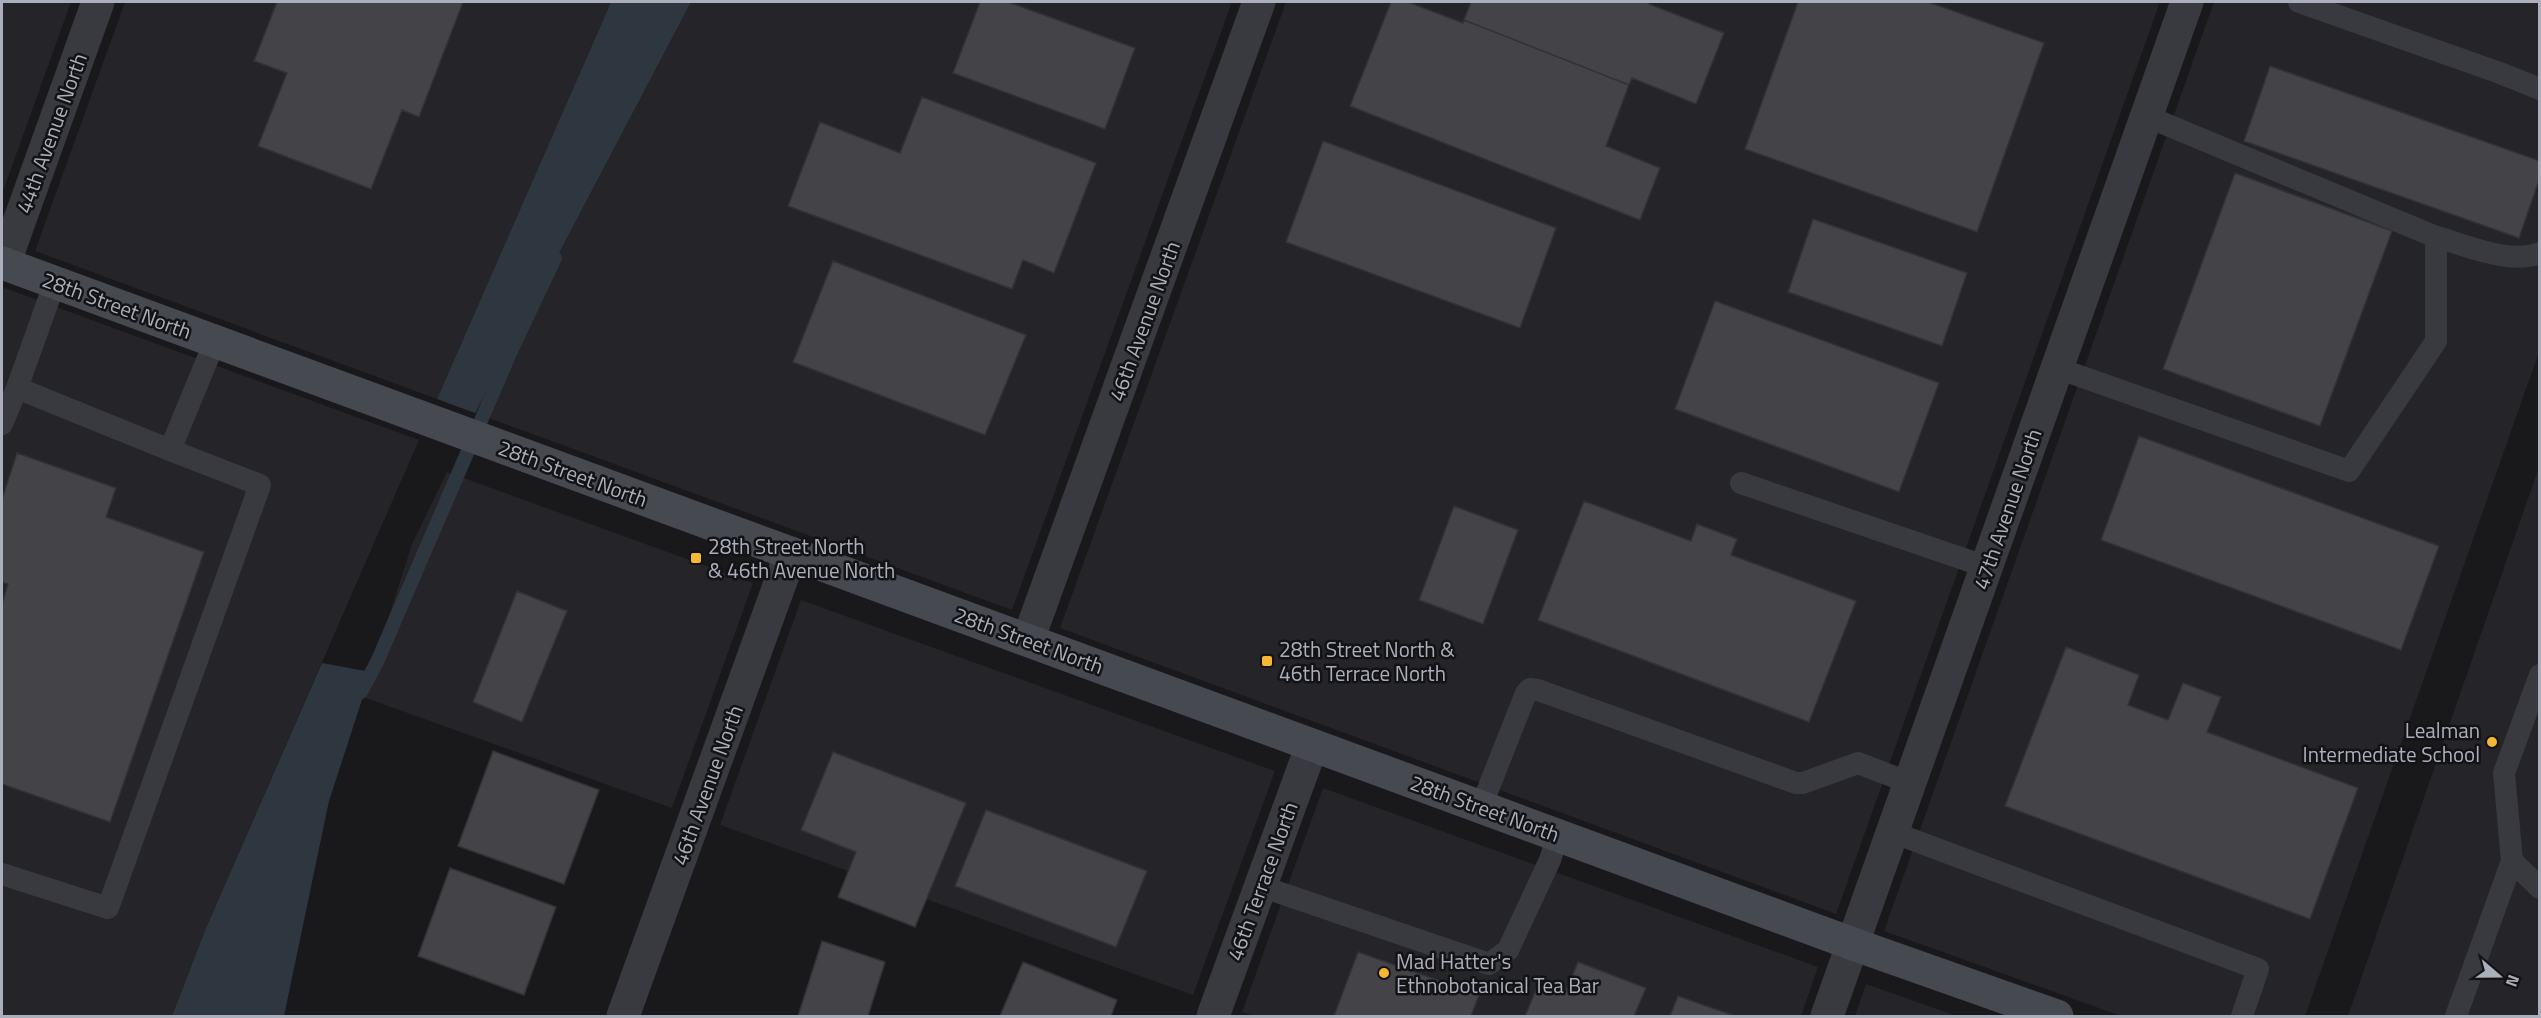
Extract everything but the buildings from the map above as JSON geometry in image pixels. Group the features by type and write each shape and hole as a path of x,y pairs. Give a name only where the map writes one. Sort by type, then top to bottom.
{"street":[{"name":"44th Avenue North","path":"3,263 98,2"},
{"name":"46th Avenue North","path":"1028,640 1259,2"},
{"name":"47th Avenue North","path":"1827,1017 2187,2"},
{"name":"28th Street North","path":"3,263 2057,1017"},
{"name":"46th Avenue North","path":"623,1017 791,553"},
{"name":"46th Terrace North","path":"1213,1017 1312,745"}],"lane":[{"path":"2300,2 2540,89"},
{"path":"2146,116 2436,237 2514,258 2528,258 2540,253"},
{"path":"2057,368 2349,471 2436,341 2436,237"},
{"path":"2,424 55,282"},
{"path":"170,450 215,341"},
{"path":"2,874 108,908 260,485 16,388"},
{"path":"1742,483 1987,567"},
{"path":"2456,1017 2512,861 2504,773 2540,675"},
{"path":"1481,807 1526,693 1530,689 1796,783 1803,783 1858,763 1910,783"},
{"path":"1892,832 2258,969 2242,1017"},
{"path":"1260,886 1489,964 1508,950 1550,860 1558,835"},
{"path":"2512,861 2540,870"},
{"path":"2512,861 2540,888"}],"shaded area":[{"path":"2,2 71,2 2,194"},
{"path":"125,2 611,2 437,399 35,251"},
{"path":"611,2 691,2 475,413 437,399"},
{"path":"691,2 1232,2 1012,610 475,413"},
{"path":"1286,2 2160,2 1836,914 1060,628"},
{"path":"2214,2 2539,2 2539,352 2305,1016 2121,1016 1884,931"},
{"path":"2,287 419,440 206,928 172,1016 2,1016"},
{"name":"Lealman Intermediate School","path":"2539,467 2539,1016 2348,1016"},
{"path":"447,472 753,583 672,808 363,697 412,544"},
{"path":"801,600 1275,771 1193,995 720,825"},
{"path":"322,663 371,672 329,801 284,1016 172,1016 206,928"},
{"path":"1323,788 1818,967 1801,1016 1255,1016 1242,1012"},
{"path":"1866,984 1957,1016 1855,1016"}],"waterway":[{"path":"361,692 377,662 511,351 555,258"}],"place":[{"name":"28th Street North & 46th Avenue North","path":"696,558"},
{"name":"28th Street North & 46th Terrace North","path":"1267,661"},
{"name":"Lealman Intermediate School","path":"2492,742"},
{"name":"Mad Hatter's Ethnobotanical Tea Bar","path":"1384,973"}]}
